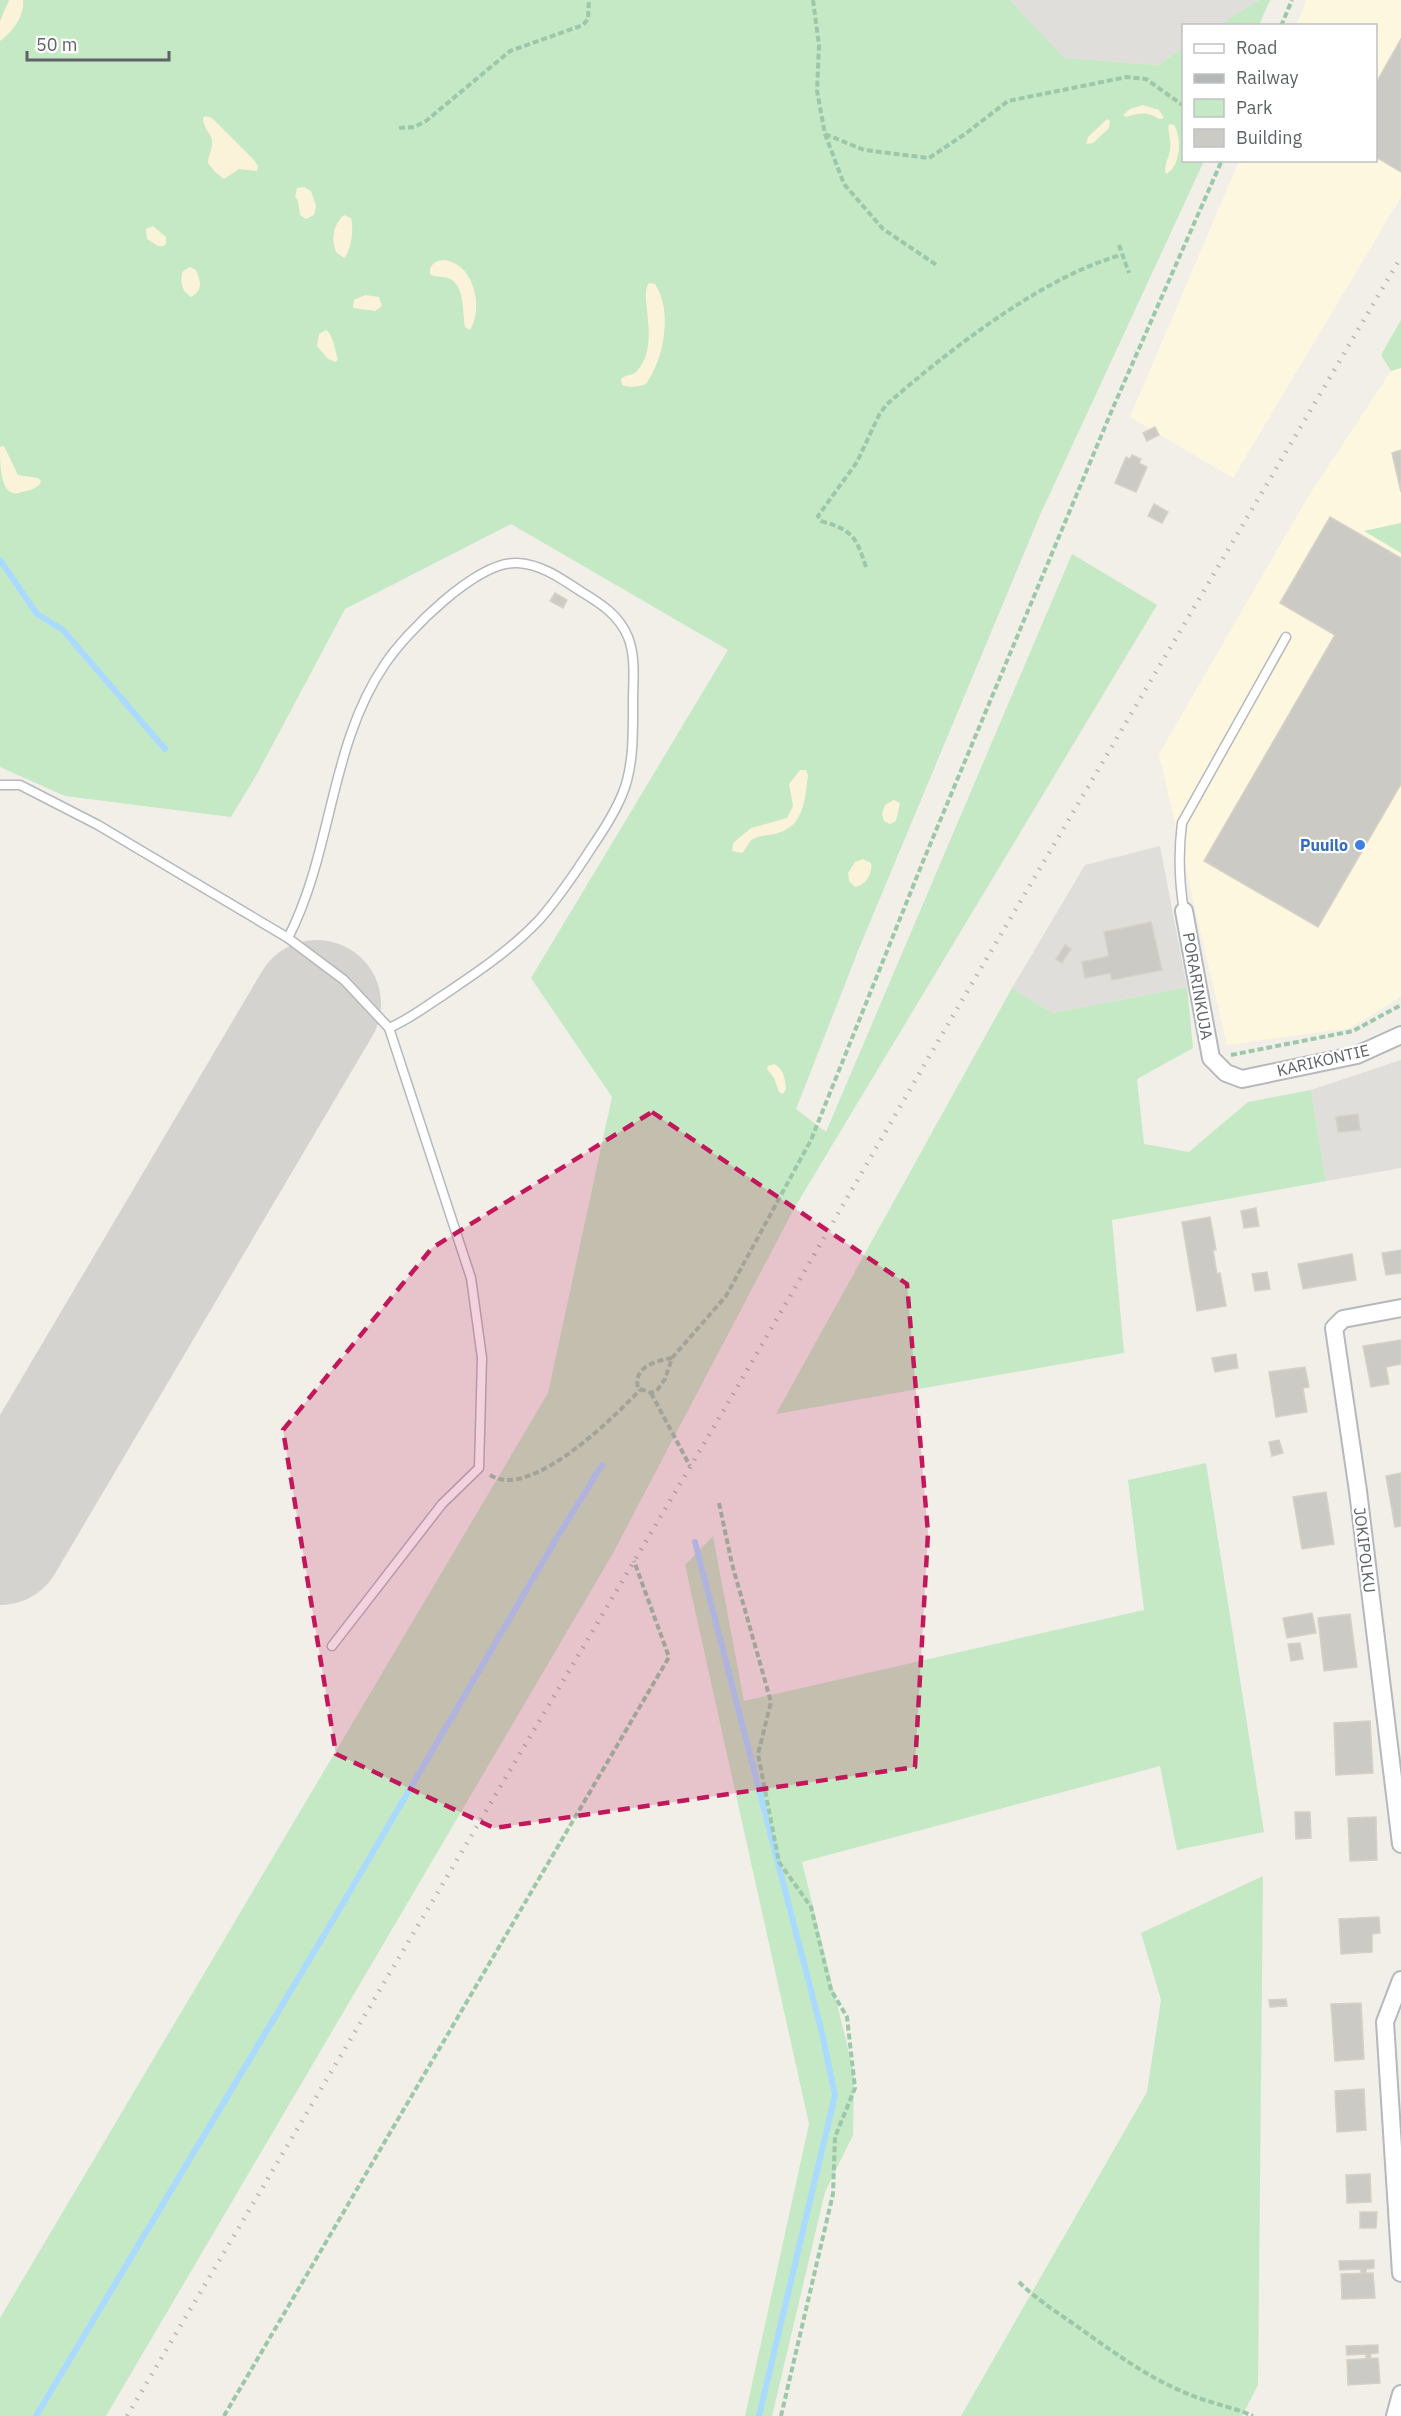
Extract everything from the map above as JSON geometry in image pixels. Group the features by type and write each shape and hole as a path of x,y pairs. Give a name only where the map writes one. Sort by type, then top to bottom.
{"street":[{"name":"PORARINKUJA","path":"1184,911 1210,1058 1226,1073 1242,1079"},
{"name":"KARIKONTIE","path":"1242,1079 1357,1055 1401,1035"},
{"name":"JOKIPOLKU","path":"1401,1308 1343,1319 1334,1328 1398,1789 1401,1844"},
{"path":"1401,1980 1385,2022 1401,2274"},
{"path":"1395,2416 1401,2394"}],"lane":[{"path":"288,938 314,877 350,730 385,664 413,628 440,604 483,572 501,565 516,563 554,573 607,609 620,622 625,631 633,661 633,719 628,777 614,812 579,868 541,918 484,967 411,1019 389,1028"},
{"path":"1184,911 1178,863 1182,823 1287,637"},
{"path":"0,785 20,785 98,825 288,938 344,980 389,1028 471,1278 482,1358 479,1468 442,1504 332,1646"}],"path":[{"path":"399,128 414,127 426,121 510,51 583,25 588,20 589,0"},
{"path":"813,0 819,45 817,91 825,134 844,184 883,229 938,266"},
{"path":"1282,24 1292,0"},
{"path":"825,134 864,150 930,158 1008,101 1126,77 1146,79 1182,105"},
{"path":"672,1358 658,1360 645,1366 639,1372 636,1382 640,1390 651,1393 658,1389 665,1378 672,1358 726,1296 811,1140 928,848 1112,410 1221,162"},
{"path":"1119,245 1129,273"},
{"path":"866,567 852,535 843,528 821,521 818,516 857,462 886,405 1003,315 1061,280 1102,260 1121,255"},
{"path":"1210,1058 1353,1031 1401,1005"},
{"path":"479,1468 496,1479 517,1481 568,1456 640,1390"},
{"path":"651,1393 690,1466"},
{"path":"719,1503 732,1564 771,1702 758,1754 779,1863 811,1907 831,1990 847,2017 855,2088 835,2137 833,2194 781,2416"},
{"path":"224,2416 669,1657 634,1561"},
{"path":"1019,2282 1049,2308 1124,2361 1167,2385 1253,2416"}],"highlighted area":[{"path":"652,1112 907,1284 928,1533 915,1767 494,1828 336,1754 283,1430 432,1248"}],"shaded area":[{"path":"1010,0 1259,0 1221,24 1182,24 1182,49 1158,65 1063,58"},
{"path":"1307,0 1401,0 1401,197 1233,478 1130,417 1239,162 1377,162 1377,24 1296,24"},
{"path":"1401,368 1401,523 1365,531 1401,553 1401,997 1350,1028 1227,1045 1159,754 1308,497 1391,371"},
{"path":"1160,846 1187,987 1052,1013 1012,988 1085,865"},
{"path":"1401,1060 1401,1168 1326,1181 1311,1090"}],"green space":[{"path":"0,0 1010,0 1064,58 1158,65 1182,49 1182,162 1204,162 1040,515 860,946 796,1109 826,1132 1072,554 1157,605 795,1207 612,1555 106,2416 0,2416 0,2318 548,1393 612,1097 531,978 728,650 511,524 345,609 257,774 231,817 65,796 0,767"},
{"path":"1259,0 1270,0 1259,24 1221,24"},
{"path":"1401,320 1401,368 1391,371 1381,355"},
{"path":"1401,523 1401,553 1364,531"},
{"path":"1187,987 1193,1048 1137,1079 1144,1144 1189,1152 1248,1102 1311,1090 1326,1181 1112,1220 1124,1353 776,1414 1012,988 1052,1013"},
{"path":"1206,1463 1264,1832 1177,1850 1160,1766 802,1862 854,2073 853,2135 825,2192 772,2416 745,2416 809,2124 685,1565 713,1536 744,1701 1144,1610 1128,1480"},
{"path":"1263,1876 1258,2385 1242,2416 961,2416 1147,2092 1161,2000 1141,1933"}],"sand":[{"path":"9,0 23,0 22,12 13,28 0,41 0,21"},
{"path":"1143,105 1159,110 1164,118 1159,119 1143,113 1126,117 1123,115 1130,109"},
{"path":"206,116 212,118 253,159 258,166 257,171 239,169 224,179 215,172 208,163 212,144 203,121"},
{"path":"1107,119 1110,121 1109,128 1093,143 1086,144 1088,137"},
{"path":"1169,124 1174,125 1177,130 1179,151 1175,165 1166,174 1170,147"},
{"path":"304,187 311,191 316,206 314,215 306,219 300,215 298,201 295,197 297,188"},
{"path":"344,215 351,218 352,228 350,245 344,258 336,252 333,237 337,223"},
{"path":"153,226 166,237 164,246 158,246 147,239 146,229"},
{"path":"445,260 455,263 463,270 474,288 476,310 470,330 465,327 458,287 448,278 430,274 434,263"},
{"path":"190,267 196,270 200,285 198,291 191,297 183,289 181,282 183,271"},
{"path":"649,283 655,284 664,308 662,348 658,362 646,384 634,387 625,386 622,385 621,379 637,371 648,348 646,289"},
{"path":"365,295 379,297 382,306 375,311 353,308 354,300"},
{"path":"326,330 334,343 338,359 336,362 328,359 317,346 319,334"},
{"path":"4,446 18,475 38,478 41,481 39,485 24,492 9,491 5,486 1,471 0,447"},
{"path":"800,770 806,770 808,775 802,808 795,822 781,832 753,839 742,853 732,851 733,843 751,828 787,818 793,806 789,784"},
{"path":"894,800 900,803 896,821 890,824 884,821 882,814 885,805"},
{"path":"863,859 871,863 871,871 865,881 855,887 849,881 848,873 855,862"},
{"path":"774,1064 782,1071 786,1089 783,1094 779,1092 774,1078 767,1069 768,1066"}],"building":[{"path":"1401,39 1401,172 1377,158 1377,81"},
{"path":"1155,427 1159,435 1147,441 1143,433"},
{"path":"1401,450 1401,492 1392,453"},
{"path":"1132,455 1141,459 1139,463 1147,467 1136,492 1115,483 1126,457 1130,459"},
{"path":"1154,504 1168,512 1162,523 1148,516"},
{"path":"1330,517 1401,558 1401,784 1318,927 1204,861 1335,635 1280,603"},
{"path":"555,593 567,600 563,608 550,601"},
{"path":"1151,922 1162,970 1112,980 1110,973 1085,978 1082,962 1109,956 1104,932"},
{"path":"1065,945 1071,949 1062,963 1056,959"},
{"path":"1358,1114 1360,1130 1338,1132 1336,1117"},
{"path":"1256,1208 1259,1226 1244,1228 1241,1211"},
{"path":"1210,1217 1216,1250 1213,1250 1217,1274 1220,1273 1226,1306 1197,1311 1182,1222"},
{"path":"1401,1250 1401,1273 1386,1275 1382,1253"},
{"path":"1352,1254 1356,1280 1303,1289 1298,1264"},
{"path":"1267,1272 1270,1289 1255,1291 1252,1274"},
{"path":"1401,1340 1401,1364 1386,1367 1389,1384 1371,1387 1363,1346"},
{"path":"1236,1354 1238,1368 1215,1372 1212,1358"},
{"path":"1305,1367 1309,1387 1303,1388 1307,1412 1276,1417 1269,1372"},
{"path":"1279,1440 1283,1453 1272,1456 1269,1442"},
{"path":"1401,1473 1401,1526 1395,1527 1386,1476"},
{"path":"1326,1492 1334,1544 1302,1549 1293,1497"},
{"path":"1312,1613 1316,1633 1287,1638 1283,1618"},
{"path":"1350,1614 1357,1667 1324,1671 1318,1618"},
{"path":"1300,1643 1303,1659 1291,1661 1288,1644"},
{"path":"1370,1721 1373,1773 1336,1775 1334,1723"},
{"path":"1295,1812 1310,1812 1311,1838 1296,1839"},
{"path":"1376,1817 1377,1860 1350,1861 1348,1818"},
{"path":"1379,1917 1380,1933 1372,1934 1372,1952 1341,1954 1339,1919"},
{"path":"1286,1999 1287,2006 1270,2007 1269,2000"},
{"path":"1361,2003 1364,2059 1335,2061 1331,2004"},
{"path":"1364,2089 1366,2130 1337,2132 1335,2091"},
{"path":"1370,2174 1371,2202 1347,2203 1346,2175"},
{"path":"1360,2212 1377,2212 1376,2228 1360,2228"},
{"path":"1374,2260 1374,2268 1366,2269 1366,2273 1361,2273 1361,2269 1340,2270 1339,2261"},
{"path":"1373,2273 1375,2298 1342,2299 1341,2274"},
{"path":"1378,2345 1378,2353 1370,2354 1371,2358 1366,2358 1366,2354 1347,2355 1346,2346"},
{"path":"1378,2358 1380,2383 1348,2385 1347,2360"}],"waterway":[{"path":"0,560 37,614 63,630 165,749"},
{"path":"36,2416 602,1465"},
{"path":"695,1542 822,2033 835,2095 759,2416"}],"runway":[{"path":"0,1541 317,1004"}],"railway":[{"path":"127,2416 728,1403 951,1019 1401,257"}],"place":[{"name":"Puuilo","path":"1360,845"}]}
